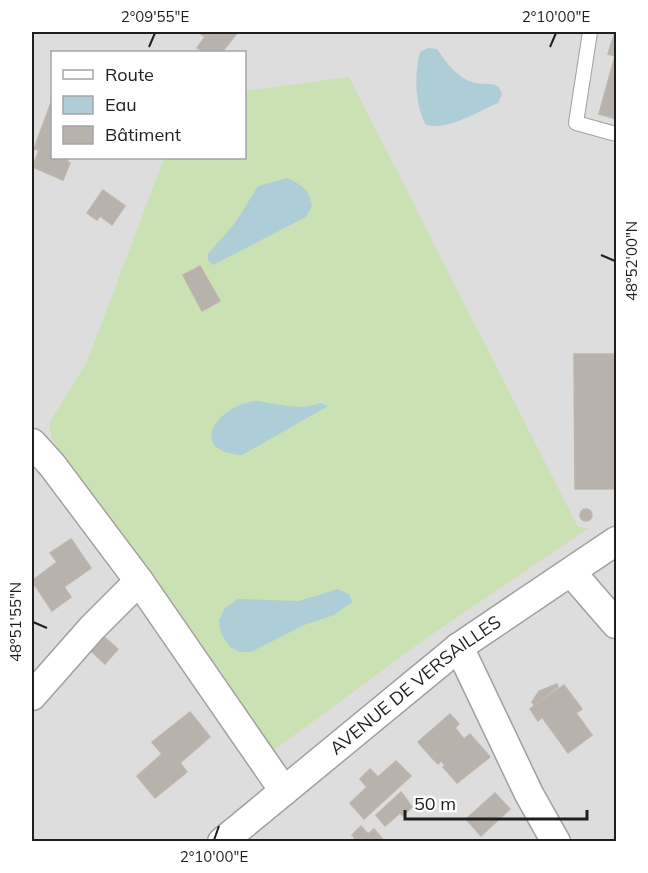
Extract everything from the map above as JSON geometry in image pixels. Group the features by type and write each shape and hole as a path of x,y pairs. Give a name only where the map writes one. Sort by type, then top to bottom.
{"street":[{"path":"32,443 52,465 139,581 284,791"},
{"name":"AVENUE DE VERSAILLES","path":"222,842 459,647 616,541"},
{"path":"571,572 616,624"},
{"path":"32,696 92,628 139,581"},
{"path":"459,647 529,794 556,842"}],"lane":[{"path":"590,32 576,123 616,134"}],"shaded area":[{"path":"32,32 616,32 616,841 32,841"}],"green space":[{"path":"349,77 578,527 589,528 425,639 273,751 52,440 49,423 87,362 164,159 246,159 246,91"}],"water":[{"path":"428,48 437,49 449,65 464,78 476,83 499,87 502,94 498,103 453,123 426,125 420,109 416,79 420,52"},
{"path":"287,178 301,185 309,195 312,206 306,217 213,265 208,260 208,254 235,223 258,186"},
{"path":"257,401 289,406 320,403 328,406 242,455 225,452 215,445 211,437 220,418 243,404"},
{"path":"338,589 350,595 352,602 334,615 304,625 251,652 239,652 230,647 221,634 219,620 225,608 238,599 299,601"}],"building":[{"path":"198,32 238,32 223,51 202,51 197,48 205,37"},
{"path":"615,32 616,119 599,114 615,56 608,54"},
{"path":"51,103 51,159 68,159 67,162 70,163 63,180 33,167 39,150 34,149"},
{"path":"103,190 125,206 112,225 100,216 97,220 87,213"},
{"path":"200,266 220,301 202,311 183,275"},
{"path":"574,354 616,354 616,489 575,489"},
{"path":"586,509 592,515 586,521 580,515"},
{"path":"71,539 91,568 64,587 71,597 52,611 32,581 57,562 50,553"},
{"path":"103,636 118,649 105,664 90,650"},
{"path":"557,684 558,687 534,705 532,702 539,691"},
{"path":"564,685 582,709 576,713 592,735 568,753 542,717 538,721 530,709"},
{"path":"190,712 210,737 180,763 187,772 155,798 137,776 162,754 152,742"},
{"path":"450,714 459,724 455,728 459,733 432,758 418,742"},
{"path":"459,733 464,739 470,734 490,757 457,783 443,767 445,765 441,761 438,764 432,758"},
{"path":"396,761 411,776 364,819 350,803 367,787 360,779 370,769 378,777"},
{"path":"401,792 412,807 403,816 400,813 385,826 376,815"},
{"path":"495,793 510,809 481,836 466,819"},
{"path":"361,826 375,842 351,842 355,838 352,835"},
{"path":"374,829 385,842 375,842 368,834"}]}
